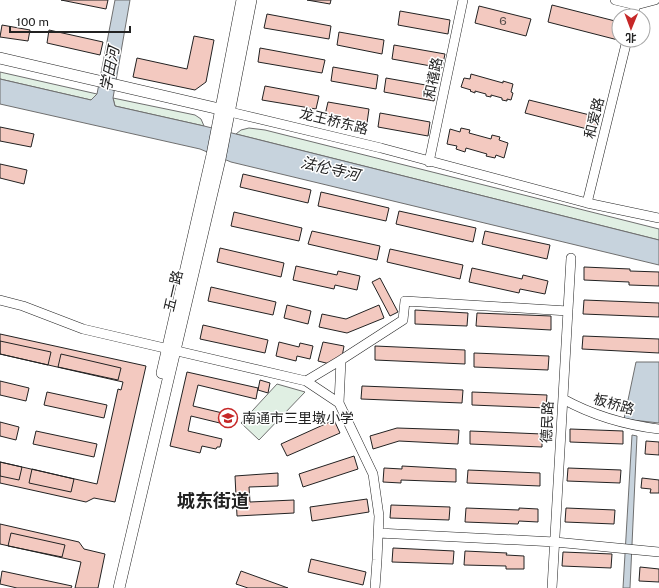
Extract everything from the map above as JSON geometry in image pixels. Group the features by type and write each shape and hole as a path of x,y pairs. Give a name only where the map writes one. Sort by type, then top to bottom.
{"main road":[{"name":"五一路","path":"226,110 242,0"},
{"name":"五一路","path":"113,588 171,349 251,0"},
{"name":"龙王桥东路","path":"0,58 226,110"},
{"name":"五一路","path":"119,588 171,349"}],"street":[{"name":"和禧路","path":"429,162 464,0"},
{"path":"615,0 636,2 655,0"},
{"name":"和爱路","path":"587,203 625,48"},
{"name":"龙王桥东路","path":"226,110 382,148 429,162 587,203 659,218"},
{"name":"德民路","path":"552,588 571,258"},
{"path":"0,300 23,306 83,329 306,381 339,403"},
{"path":"306,381 404,320 405,301 568,311"},
{"path":"341,360 339,403 373,474 379,516 375,588"},
{"name":"板桥路","path":"563,399 590,413 624,423 659,429"},
{"path":"378,533 555,542 659,552"}],"green space":[{"path":"0,72 97,94 91,100 0,79"},
{"path":"113,98 195,115 201,119 204,126 115,106"},
{"path":"249,128 265,130 659,229 659,240 236,134 241,130"},
{"path":"277,384 305,392 259,440 241,423"}],"water":[{"path":"115,0 130,0 113,98 115,106 204,126 659,240 659,265 231,162 200,149 0,104 0,79 91,100 97,94"},
{"path":"636,362 659,362 659,423 624,419"},
{"path":"632,435 637,436 630,588 623,588"}],"building":[{"path":"61,0 108,0 106,9"},
{"path":"307,0 331,0 330,4"},
{"path":"552,5 611,20 611,38 548,22"},
{"path":"479,6 531,19 526,36 475,23"},
{"path":"400,11 450,20 448,34 398,25"},
{"path":"267,14 331,26 329,39 264,28"},
{"path":"2,25 30,30 28,41 0,37"},
{"path":"49,30 103,42 100,55 47,43"},
{"path":"339,32 384,40 382,54 337,45"},
{"path":"194,36 214,40 206,82 195,90 133,77 137,58 187,69"},
{"path":"394,45 445,54 442,68 392,59"},
{"path":"260,48 325,60 322,73 258,62"},
{"path":"333,67 378,75 376,89 331,81"},
{"path":"471,74 503,83 503,81 513,84 511,100 502,100 502,98 491,95 491,97 486,96 486,94 475,91 475,93 461,87 464,78 470,79"},
{"path":"386,78 437,87 434,101 384,92"},
{"path":"265,86 319,96 316,109 262,100"},
{"path":"529,100 598,117 595,131 525,113"},
{"path":"328,102 369,109 367,123 325,115"},
{"path":"380,113 430,122 428,136 378,127"},
{"path":"0,127 34,134 31,147 0,141"},
{"path":"461,128 470,130 469,133 491,139 492,135 500,137 499,140 508,143 504,158 496,155 495,158 486,156 487,154 466,148 465,152 456,149 457,146 447,144 450,129 460,132"},
{"path":"0,164 27,170 24,184 0,178"},
{"path":"243,174 311,190 308,203 240,187"},
{"path":"321,192 389,208 386,221 318,206"},
{"path":"399,211 476,228 473,242 396,224"},
{"path":"234,212 302,228 299,241 231,226"},
{"path":"312,231 380,246 377,260 308,244"},
{"path":"485,231 550,245 547,259 482,244"},
{"path":"220,248 284,263 281,277 217,262"},
{"path":"390,249 463,265 460,279 387,262"},
{"path":"296,266 337,275 338,271 360,276 357,290 335,285 334,289 293,280"},
{"path":"584,267 659,272 659,286 629,285 629,282 584,280"},
{"path":"472,268 522,279 523,275 548,281 545,294 520,289 519,293 469,282"},
{"path":"380,278 398,312 390,316 372,282"},
{"path":"211,287 276,302 273,315 208,301"},
{"path":"584,300 659,303 659,317 583,314"},
{"path":"287,305 311,311 308,324 284,318"},
{"path":"379,305 384,318 347,333 319,327 322,314 346,319"},
{"path":"415,310 468,313 467,326 415,324"},
{"path":"477,313 551,316 551,330 476,326"},
{"path":"203,325 268,340 265,353 200,339"},
{"path":"0,334 146,366 115,502 94,498 86,502 0,483 0,462 97,484 118,389 121,390 123,382 0,354"},
{"path":"583,336 659,339 659,353 582,349"},
{"path":"0,341 51,352 48,365 0,354"},
{"path":"279,342 299,347 300,343 313,346 310,359 297,356 296,361 276,356"},
{"path":"323,342 344,346 342,357 330,364 318,361"},
{"path":"375,346 465,350 465,364 375,360"},
{"path":"474,353 549,356 548,370 474,367"},
{"path":"61,354 121,368 118,380 58,367"},
{"path":"187,372 258,388 256,399 198,385 193,406 231,415 228,425 191,416 188,431 222,439 220,447 217,447 216,449 202,446 200,453 170,446"},
{"path":"260,380 270,383 268,393 258,390"},
{"path":"0,381 29,388 26,401 0,395"},
{"path":"362,386 463,390 462,403 361,399"},
{"path":"47,392 107,405 104,418 44,405"},
{"path":"472,392 547,395 546,408 472,405"},
{"path":"334,420 340,433 287,456 281,444"},
{"path":"0,422 19,427 16,440 0,436"},
{"path":"397,428 459,430 458,444 399,441 373,449 370,436"},
{"path":"570,429 623,431 623,444 570,442"},
{"path":"36,431 97,444 94,457 33,444"},
{"path":"470,431 542,434 542,447 470,444"},
{"path":"646,441 659,442 659,455 645,454"},
{"path":"354,456 358,469 303,487 299,474"},
{"path":"0,462 22,467 19,480 0,476"},
{"path":"402,466 456,469 456,482 401,480 401,483 383,482 384,468 402,469"},
{"path":"568,468 621,470 620,483 567,481"},
{"path":"32,469 74,479 71,492 29,483"},
{"path":"468,470 540,473 540,486 467,483"},
{"path":"278,473 278,486 249,487 250,502 294,500 294,513 237,516 235,476"},
{"path":"642,478 659,480 659,493 650,493 651,489 641,488"},
{"path":"367,499 369,512 312,521 310,507"},
{"path":"391,505 450,507 449,520 390,518"},
{"path":"466,508 519,510 519,508 538,509 538,522 519,521 518,524 465,522"},
{"path":"566,508 615,510 614,524 565,522"},
{"path":"0,524 79,542 84,549 105,554 98,588 75,588 81,562 0,544"},
{"path":"11,533 65,545 62,557 8,546"},
{"path":"393,548 454,551 453,564 392,562"},
{"path":"465,551 507,553 506,555 524,556 524,569 506,569 506,566 464,565"},
{"path":"563,552 612,554 611,568 562,566"},
{"path":"311,559 366,572 363,585 308,572"},
{"path":"640,567 659,569 659,582 639,581"},
{"path":"2,571 72,586 71,588 17,588 0,584"},
{"path":"241,571 288,588 248,588 236,584"}],"place":[{"name":"南通市三里墩小学","path":"228,418"}],"district":[{"name":"城东街道","path":"213,501"}],"water label":[{"name":"学田河","path":"110,69"},
{"name":"法伦寺河","path":"330,169"}]}
